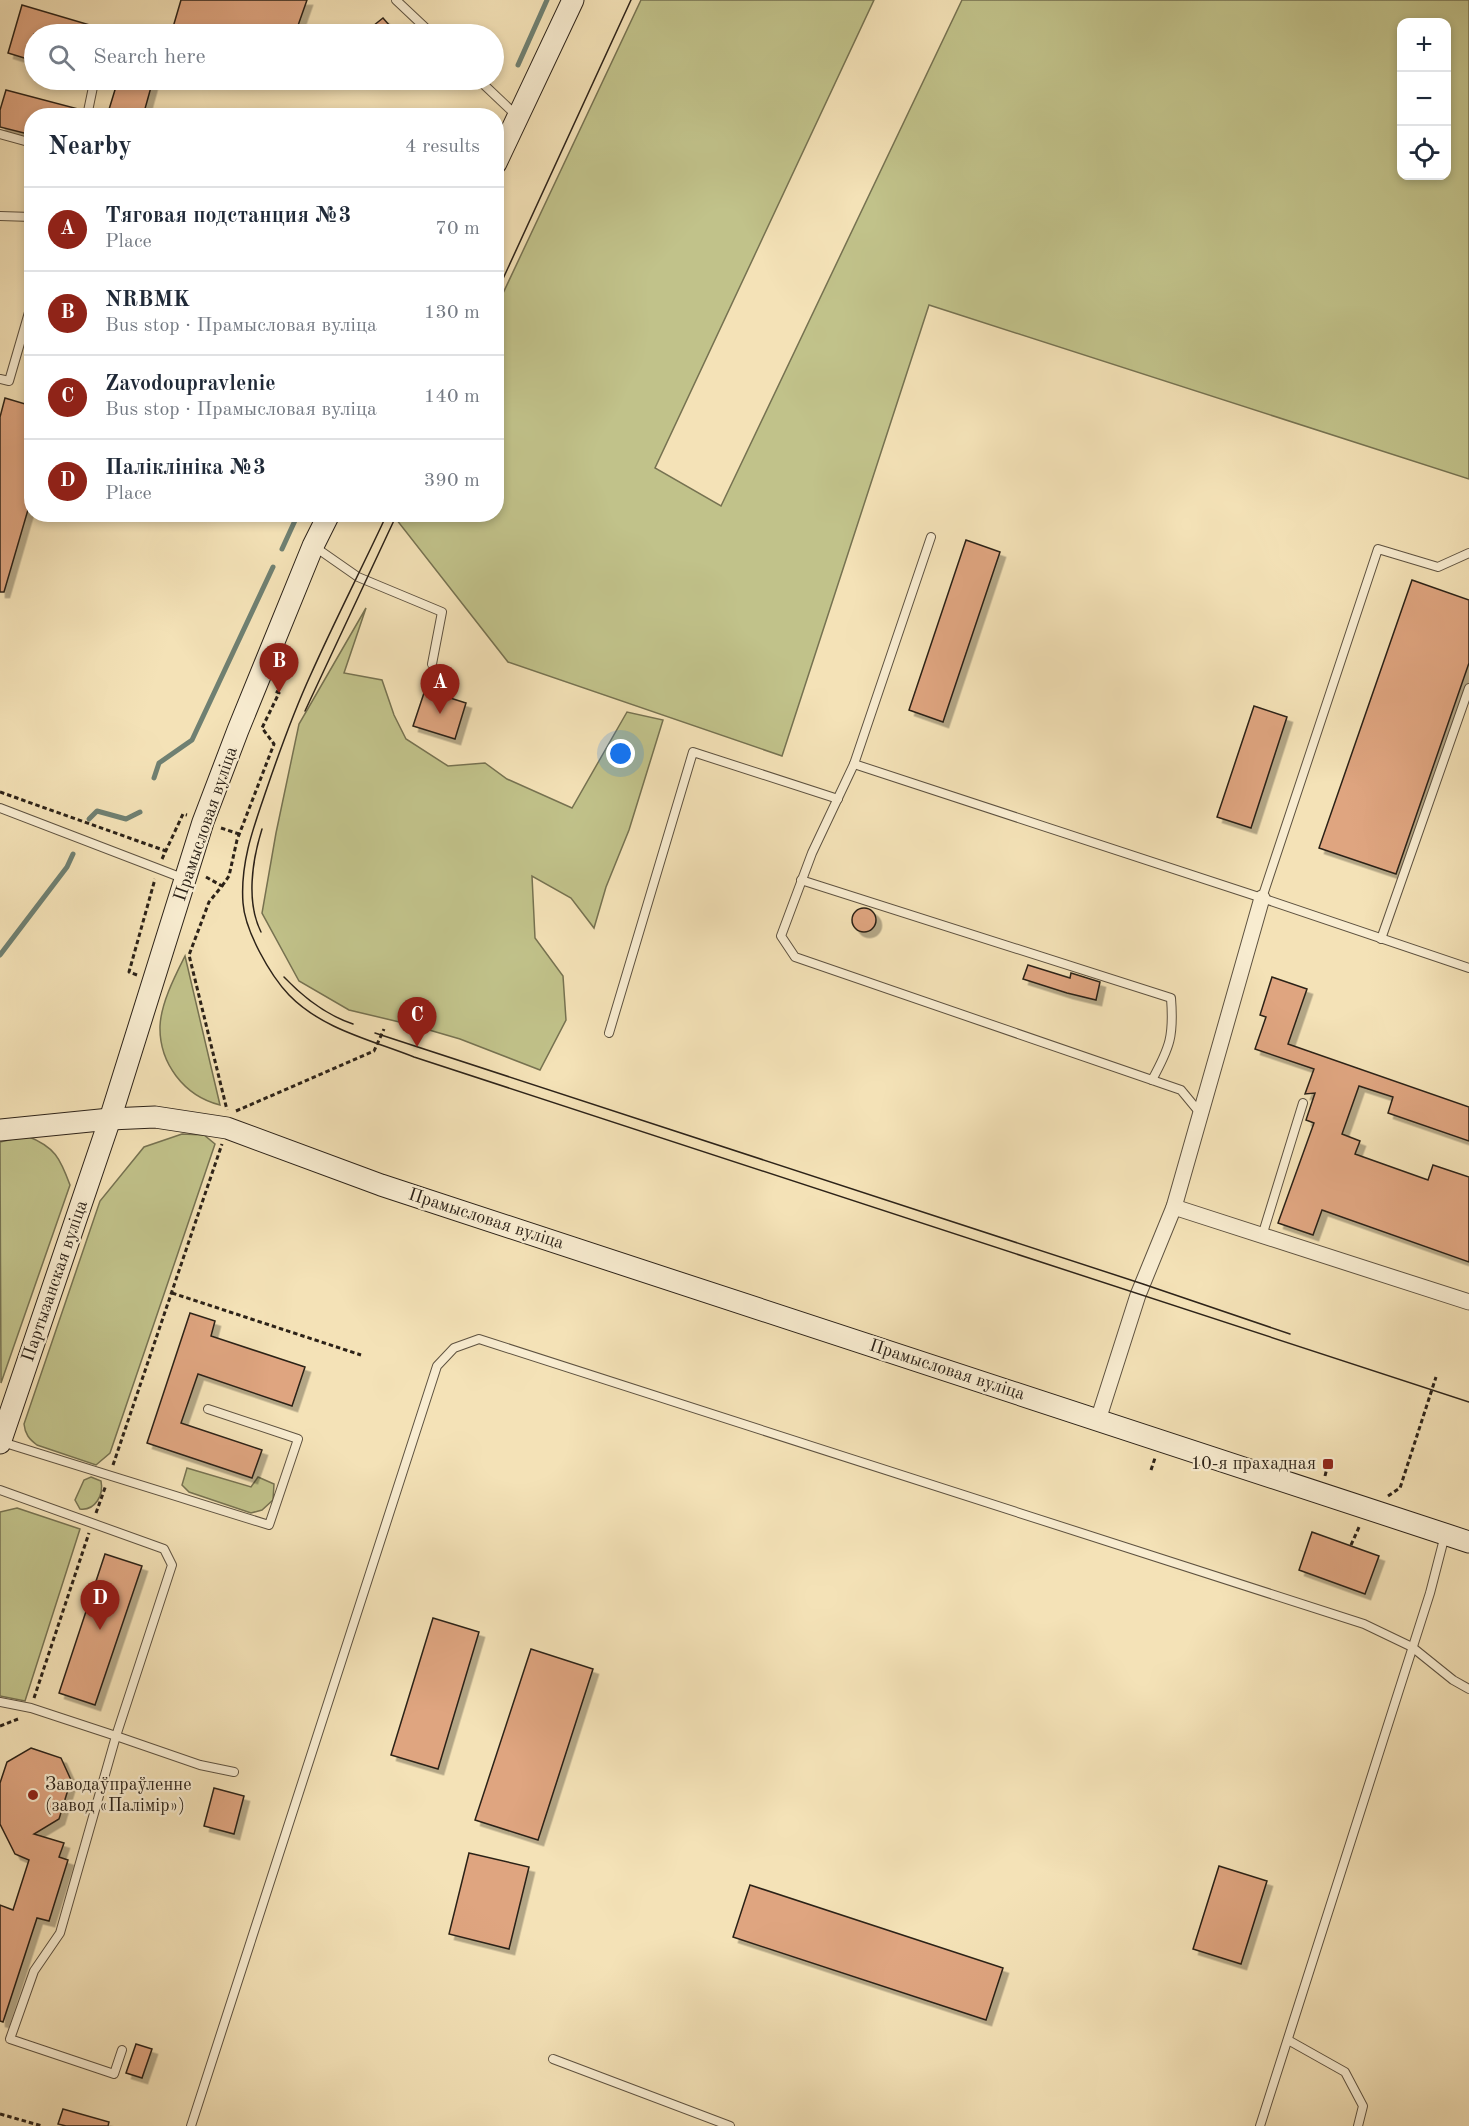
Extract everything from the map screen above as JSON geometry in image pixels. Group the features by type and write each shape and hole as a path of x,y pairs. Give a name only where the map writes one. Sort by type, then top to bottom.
{"main road":[{"path":"504,146 573,0"},
{"name":"Прамысловая вуліца","path":"324,522 203,822 110,1119 155,1117 227,1128 381,1185 1469,1542"},
{"path":"0,1130 110,1119"},
{"name":"Партызанская вуліца","path":"0,1443 110,1119"}],"street":[{"path":"1098,1420 1138,1295 1174,1207 1262,898"},
{"path":"1174,1207 1469,1302"}],"lane":[{"path":"396,0 421,24"},
{"path":"89,108 92,90"},
{"path":"490,90 518,117"},
{"path":"0,134 24,141"},
{"path":"0,216 24,217"},
{"path":"0,379 9,381 24,329"},
{"path":"931,537 854,764 812,853 781,936 795,957 1181,1090 1201,1114"},
{"path":"314,546 358,577 442,612 432,664"},
{"path":"1262,898 1378,549 1438,567 1469,553"},
{"path":"1382,939 1469,688"},
{"path":"609,1033 693,752 838,800"},
{"path":"854,764 1469,968"},
{"path":"0,808 186,880"},
{"path":"801,880 1171,998 1173,1022 1168,1050 1152,1080"},
{"path":"1262,1236 1303,1103"},
{"path":"191,2126 437,1366 454,1348 479,1339 1364,1624 1412,1647 1453,1680 1469,1689"},
{"path":"0,1443 268,1526 298,1439 208,1409"},
{"path":"0,1490 164,1549 172,1565 116,1736 60,1932 34,1971 10,2039 114,2074 122,2050"},
{"path":"1260,2126 1430,1593 1445,1534"},
{"path":"0,1702 31,1708 200,1765 234,1772"},
{"path":"1288,2040 1346,2072 1363,2106 1358,2126"},
{"path":"553,2059 730,2126"}],"path":[{"path":"279,693 262,729 274,744 237,840 229,876 209,902 189,955 228,1114 374,1051 384,1029"},
{"path":"0,792 166,851"},
{"path":"186,880 208,877 222,886"},
{"path":"0,1726 21,1718 31,1708 227,1128"},
{"path":"172,1293 361,1355"},
{"path":"1351,1545 1367,1510 1401,1488 1436,1377"},
{"path":"0,2114 42,2126"}],"green space":[{"path":"641,0 874,0 655,468 721,506 962,0 1469,0 1469,479 929,305 782,756 508,662 398,522 504,522 504,291"},
{"path":"366,608 344,673 382,680 394,715 406,739 448,766 485,763 507,779 572,808 627,712 663,720 629,830 606,887 594,928 571,898 532,876 535,938 563,976 566,1020 540,1070 460,1039 349,1010 299,981 262,913 299,724"},
{"path":"185,956 220,1105 207,1101 185,1086 169,1065 164,1053 161,1040 161,1017 169,990"},
{"path":"182,1134 204,1135 215,1144 110,1453 96,1465 37,1445 28,1436 24,1424 100,1201 144,1147"},
{"path":"27,1136 44,1144 55,1154 70,1185 1,1383 0,1142"},
{"path":"187,1468 251,1487 258,1477 274,1484 273,1500 262,1510 251,1513 189,1492 182,1485"},
{"path":"91,1477 101,1481 100,1497 94,1505 80,1509 75,1500 84,1480"},
{"path":"17,1508 80,1529 25,1701 0,1696 0,1512"}],"building":[{"path":"181,0 307,0 299,24 174,24"},
{"path":"22,5 86,24 24,24 24,58 8,53"},
{"path":"383,18 388,24 376,24"},
{"path":"6,90 74,108 24,108 24,133 0,127 0,110"},
{"path":"115,90 150,90 145,108 109,108"},
{"path":"5,398 24,404 24,522 4,592 0,592 0,417"},
{"path":"966,540 1000,552 943,722 909,710"},
{"path":"1412,580 1469,600 1469,663 1396,874 1319,848"},
{"path":"425,690 466,703 455,739 413,726"},
{"path":"1254,706 1287,717 1251,828 1217,817"},
{"path":"864,908 869,909 875,915 875,925 869,931 864,932 859,931 853,925 852,920 853,915 859,909"},
{"path":"1028,965 1070,978 1071,973 1100,982 1096,1000 1023,979"},
{"path":"1272,977 1307,989 1288,1044 1469,1107 1469,1141 1388,1113 1393,1097 1359,1086 1342,1134 1360,1141 1355,1154 1428,1180 1433,1165 1469,1177 1469,1262 1322,1210 1313,1235 1278,1223 1314,1123 1306,1120 1315,1093 1305,1094 1314,1069 1255,1049 1266,1017 1260,1015"},
{"path":"190,1313 215,1321 211,1336 305,1367 292,1406 198,1374 181,1423 262,1450 252,1478 147,1443"},
{"path":"1312,1532 1379,1556 1365,1594 1299,1570"},
{"path":"105,1554 142,1566 95,1705 59,1693"},
{"path":"433,1618 479,1632 438,1769 391,1755"},
{"path":"531,1649 593,1669 538,1840 475,1820"},
{"path":"31,1748 61,1758 71,1780 59,1819 34,1834 64,1843 59,1857 68,1860 49,1921 37,1918 3,2022 0,2021 0,1905 13,1910 29,1860 15,1854 0,1824 0,1783 7,1762"},
{"path":"214,1788 244,1796 234,1834 204,1826"},
{"path":"469,1853 529,1867 509,1949 449,1934"},
{"path":"1219,1866 1267,1881 1241,1964 1193,1949"},
{"path":"750,1885 1003,1968 986,2020 733,1937"},
{"path":"136,2044 152,2049 142,2078 126,2073"},
{"path":"63,2109 109,2122 108,2126 58,2124"}],"waterway":[{"path":"518,65 547,0"},
{"path":"282,549 294,522"},
{"path":"154,778 159,763 192,740 273,567"},
{"path":"89,819 97,811 126,819 140,812"},
{"path":"0,955 67,867 73,854"}],"tram line":[{"path":"504,277 631,0"},
{"path":"383,522 299,702 257,816 246,859 243,903 248,926 274,976 302,1007 332,1025 414,1057 1469,1402"},
{"path":"305,711 393,522"},
{"path":"261,932 253,908 252,881 262,829"},
{"path":"284,977 316,1005 353,1024"},
{"path":"375,1033 1290,1334"}],"place":[{"name":"NRBMK","path":"279,693"},
{"name":"Тяговая подстанция №3","path":"440,714"},
{"name":"Zavodoupravlenie","path":"417,1047"},
{"name":"10-я прахадная","path":"1328,1464"},
{"name":"Паліклініка №3","path":"100,1630"},
{"name":"Заводаўпраўленне (завод «Палімір»)","path":"33,1795"}]}
